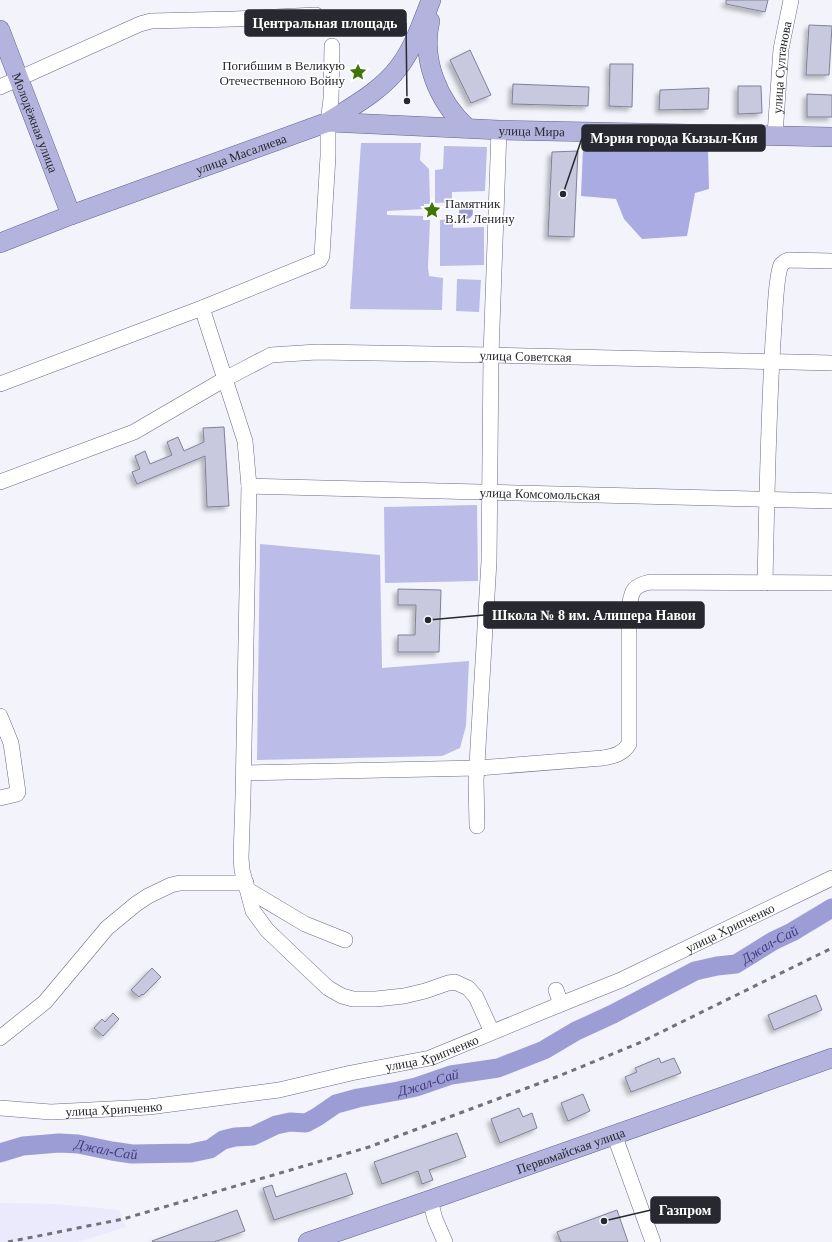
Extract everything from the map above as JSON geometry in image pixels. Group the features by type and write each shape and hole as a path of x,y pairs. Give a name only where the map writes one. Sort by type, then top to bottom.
{"main road":[{"name":"улица Масалиева","path":"0,243 71,214 328,122 376,90 398,68 414,42 431,0"},
{"path":"434,0 427,37 429,62 433,76 446,102 455,116 467,128"},
{"name":"Молодёжная улица","path":"0,30 71,214"},
{"name":"улица Мира","path":"328,122 499,130 832,137"},
{"name":"Первомайская улица","path":"308,1242 343,1236 430,1200 832,1058"}],"street":[{"name":"улица Султанова","path":"775,135 781,49 791,0"},
{"path":"0,87 140,24 151,21 316,15"},
{"path":"0,384 202,308 322,258 328,156 328,122 331,99 332,46"},
{"path":"477,826 476,788 489,561 492,355 499,130"},
{"path":"765,583 772,362 778,282 781,266 788,260 832,261"},
{"path":"202,308 245,441 249,486 241,858 242,870 253,911 267,930 314,976 328,988 342,996 353,999 376,999 404,996 455,982 468,988 476,997 492,1032"},
{"name":"улица Советская","path":"0,482 134,432 224,379 271,355 317,352 832,363"},
{"name":"улица Комсомольская","path":"249,486 832,502"},
{"path":"244,773 478,768 614,756 623,752 629,744 629,607 632,593 640,584 650,582 832,583"},
{"path":"0,716 11,743 18,792 17,794 0,798"},
{"name":"улица Хрипченко","path":"0,1108 51,1112 149,1107 279,1090 350,1073 430,1058 492,1032 559,997 621,980 832,878"},
{"path":"0,1038 45,1002 107,928 136,904 170,885 180,883 247,887 305,924 345,940"},
{"path":"614,1134 653,1242"},
{"path":"430,1200 435,1219 445,1242"}],"shaded area":[{"path":"361,143 421,143 420,160 429,169 430,204 424,204 424,209 387,211 387,215 423,216 423,220 430,220 429,276 443,278 442,310 350,309"},
{"path":"444,146 487,147 485,191 452,192 452,202 435,203 435,170 443,169"},
{"path":"583,148 708,148 709,189 695,193 687,236 642,239 624,219 616,199 581,196"},
{"path":"463,205 469,205 473,209 473,215 469,219 463,219 459,215 459,209"},
{"path":"453,219 453,228 484,227 484,265 440,266 440,220"},
{"path":"457,279 481,280 479,312 456,311"},
{"path":"477,505 478,581 385,583 384,507"},
{"path":"260,544 380,555 382,668 469,661 466,726 460,748 442,756 257,760"},
{"path":"0,1203 57,1204 119,1210 126,1227 78,1242 0,1242"}],"building":[{"path":"726,0 768,0 765,12 726,4"},
{"path":"809,25 832,26 829,75 806,75"},
{"path":"470,50 491,95 471,103 450,60"},
{"path":"610,64 633,64 632,107 609,106"},
{"path":"513,84 589,87 588,106 512,104"},
{"path":"738,86 761,86 762,113 738,114"},
{"path":"709,88 708,109 659,110 660,90"},
{"path":"807,94 832,95 832,117 807,117"},
{"path":"578,151 574,237 548,236 552,152"},
{"path":"224,427 229,506 207,507 205,456 137,484 132,472 140,469 135,456 145,451 150,464 172,455 167,442 178,437 184,451 204,442 203,428"},
{"path":"398,589 441,590 439,652 398,652 398,635 415,635 416,605 398,605"},
{"path":"152,968 161,977 143,995 142,994 139,997 131,990"},
{"path":"816,995 822,1010 774,1030 768,1015"},
{"path":"113,1013 119,1019 103,1036 94,1028 102,1019 105,1022"},
{"path":"659,1058 661,1063 674,1058 681,1073 631,1092 625,1077 637,1072 635,1068"},
{"path":"583,1094 590,1111 568,1121 561,1103"},
{"path":"519,1108 523,1117 532,1113 537,1128 500,1143 491,1119"},
{"path":"457,1133 466,1157 429,1170 433,1180 422,1184 418,1171 382,1184 374,1162"},
{"path":"346,1173 353,1194 274,1220 263,1188 272,1185 276,1197"},
{"path":"237,1210 245,1231 214,1242 152,1241"},
{"path":"617,1210 628,1242 561,1242 557,1232"}],"waterway":[{"name":"Джал-Сай","path":"0,1153 23,1146 59,1143 78,1144 132,1154 191,1153 210,1149 223,1140 235,1137 253,1136 276,1125 290,1122 306,1123 336,1104 358,1098 416,1087 451,1075 498,1068 544,1050 576,1031 613,1014 695,971 717,966 736,964 773,941 792,932 832,908"}],"railway":[{"path":"8,1242 123,1219 369,1147 559,1076 639,1043 832,948"}],"place":[{"name":"Погибшим в Великую Отечественною Войну","path":"358,72"},
{"name":"Центральная площадь","path":"407,101"},
{"name":"Мэрия города Кызыл-Кия","path":"563,194"},
{"name":"Памятник В.И. Ленину","path":"432,210"},
{"name":"Школа № 8 им. Алишера Навои","path":"428,620"},
{"name":"Газпром","path":"604,1221"}]}
